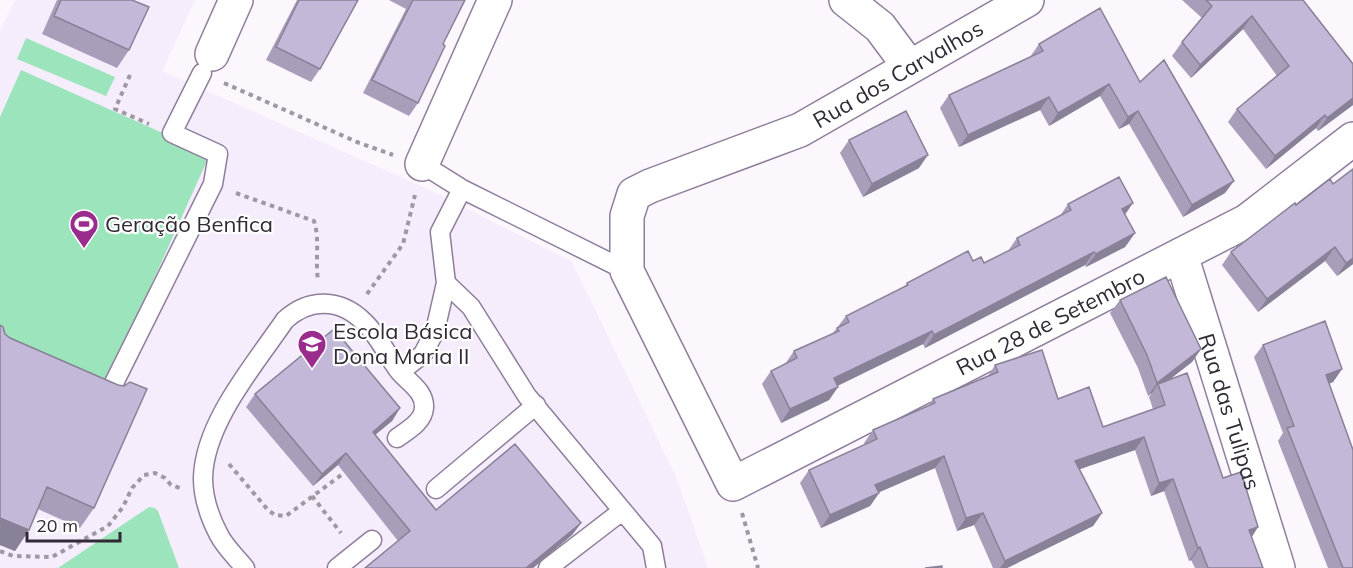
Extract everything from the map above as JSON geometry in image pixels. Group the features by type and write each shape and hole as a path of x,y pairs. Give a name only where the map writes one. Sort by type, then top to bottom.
{"street":[{"path":"206,63 236,0"},
{"path":"422,164 495,0"},
{"path":"846,0 880,27 909,66"},
{"name":"Rua dos Carvalhos","path":"627,271 627,216 634,194 800,130 1027,0"},
{"name":"Rua 28 de Setembro","path":"733,484 993,349 1248,221 1353,139"},
{"name":"Rua das Tulipas","path":"1181,255 1278,568"},
{"path":"627,271 733,484"}],"lane":[{"path":"86,386 108,395 213,184 218,154 172,133 206,63"},
{"path":"422,164 462,189 627,271"},
{"path":"400,372 423,354 435,331 446,283 440,232 462,189"},
{"path":"446,283 471,307 536,405 652,546 656,568"},
{"path":"245,568 220,538 211,516 204,495 204,462 227,405 285,320 296,310 307,305 322,303 336,305 351,312 364,322 400,372 422,394 424,411 420,420 397,438"},
{"path":"436,489 536,405"},
{"path":"548,568 622,511"},
{"path":"337,568 372,540"}],"path":[{"path":"130,75 115,109 172,133"},
{"path":"226,84 357,142"},
{"path":"384,268 403,244 422,164"},
{"path":"213,184 314,221 316,267"},
{"path":"211,443 268,510 275,515 285,516 344,472"},
{"path":"0,551 14,556 52,557 108,526 123,507 132,488 144,475 155,473 165,478 171,485"},
{"path":"733,484 758,568"},
{"path":"312,496 331,521"}],"shaded area":[{"name":"Escola Básica Dona Maria II","path":"15,0 195,0 162,71 434,192 572,262 677,479 708,568 179,568 158,511 150,507 58,568 0,568 0,30"}],"green space":[{"path":"26,38 115,77 106,96 17,59"},
{"name":"Geração Benfica","path":"21,70 210,154 104,390 0,344 0,117"},
{"path":"149,507 158,511 179,568 58,568"}],"building":[{"path":"61,0 132,0 149,7 129,50 54,16"},
{"path":"299,0 358,0 320,69 276,47"},
{"path":"413,0 465,0 418,103 372,80"},
{"path":"1206,0 1303,0 1353,64 1353,98 1327,118 1325,115 1275,156 1237,109 1289,66 1252,16 1200,65 1182,42 1212,6"},
{"path":"1100,8 1140,82 1164,60 1234,181 1192,205 1138,111 1128,117 1109,84 1058,113 1049,97 968,135 949,95 1043,51 1039,44"},
{"path":"906,111 928,155 872,184 849,140"},
{"path":"1353,169 1353,258 1346,263 1335,247 1267,299 1231,252 1330,179 1333,184"},
{"path":"1119,177 1133,203 1122,209 1135,233 934,335 932,331 834,378 838,387 790,409 771,371 797,358 794,351 839,331 837,328 849,322 846,316 968,251 973,261 981,257 984,263 1020,245 1017,238 1071,210 1068,204"},
{"path":"1166,277 1201,349 1157,383 1147,355 1120,300"},
{"path":"1325,321 1342,369 1326,375 1353,450 1353,568 1343,568 1287,428 1294,426 1263,345"},
{"path":"0,325 10,338 118,385 124,386 130,382 147,389 94,508 47,487 29,530 0,518"},
{"path":"334,329 400,408 373,432 436,510 515,444 581,523 526,568 365,568 410,531 346,453 322,474 255,394"},
{"path":"1042,350 1058,399 1089,387 1103,427 1165,405 1158,384 1187,373 1223,478 1241,472 1258,527 1249,530 1263,568 1208,568 1200,547 1198,548 1173,479 1159,483 1144,437 1075,461 1102,513 1005,561 983,513 966,518 944,456 875,485 879,493 830,515 809,470 877,439 873,430 935,403 933,399 998,372 995,365"}],"place":[{"name":"Geração Benfica","path":"84,250"},
{"name":"Escola Básica Dona Maria II","path":"312,370"}]}
